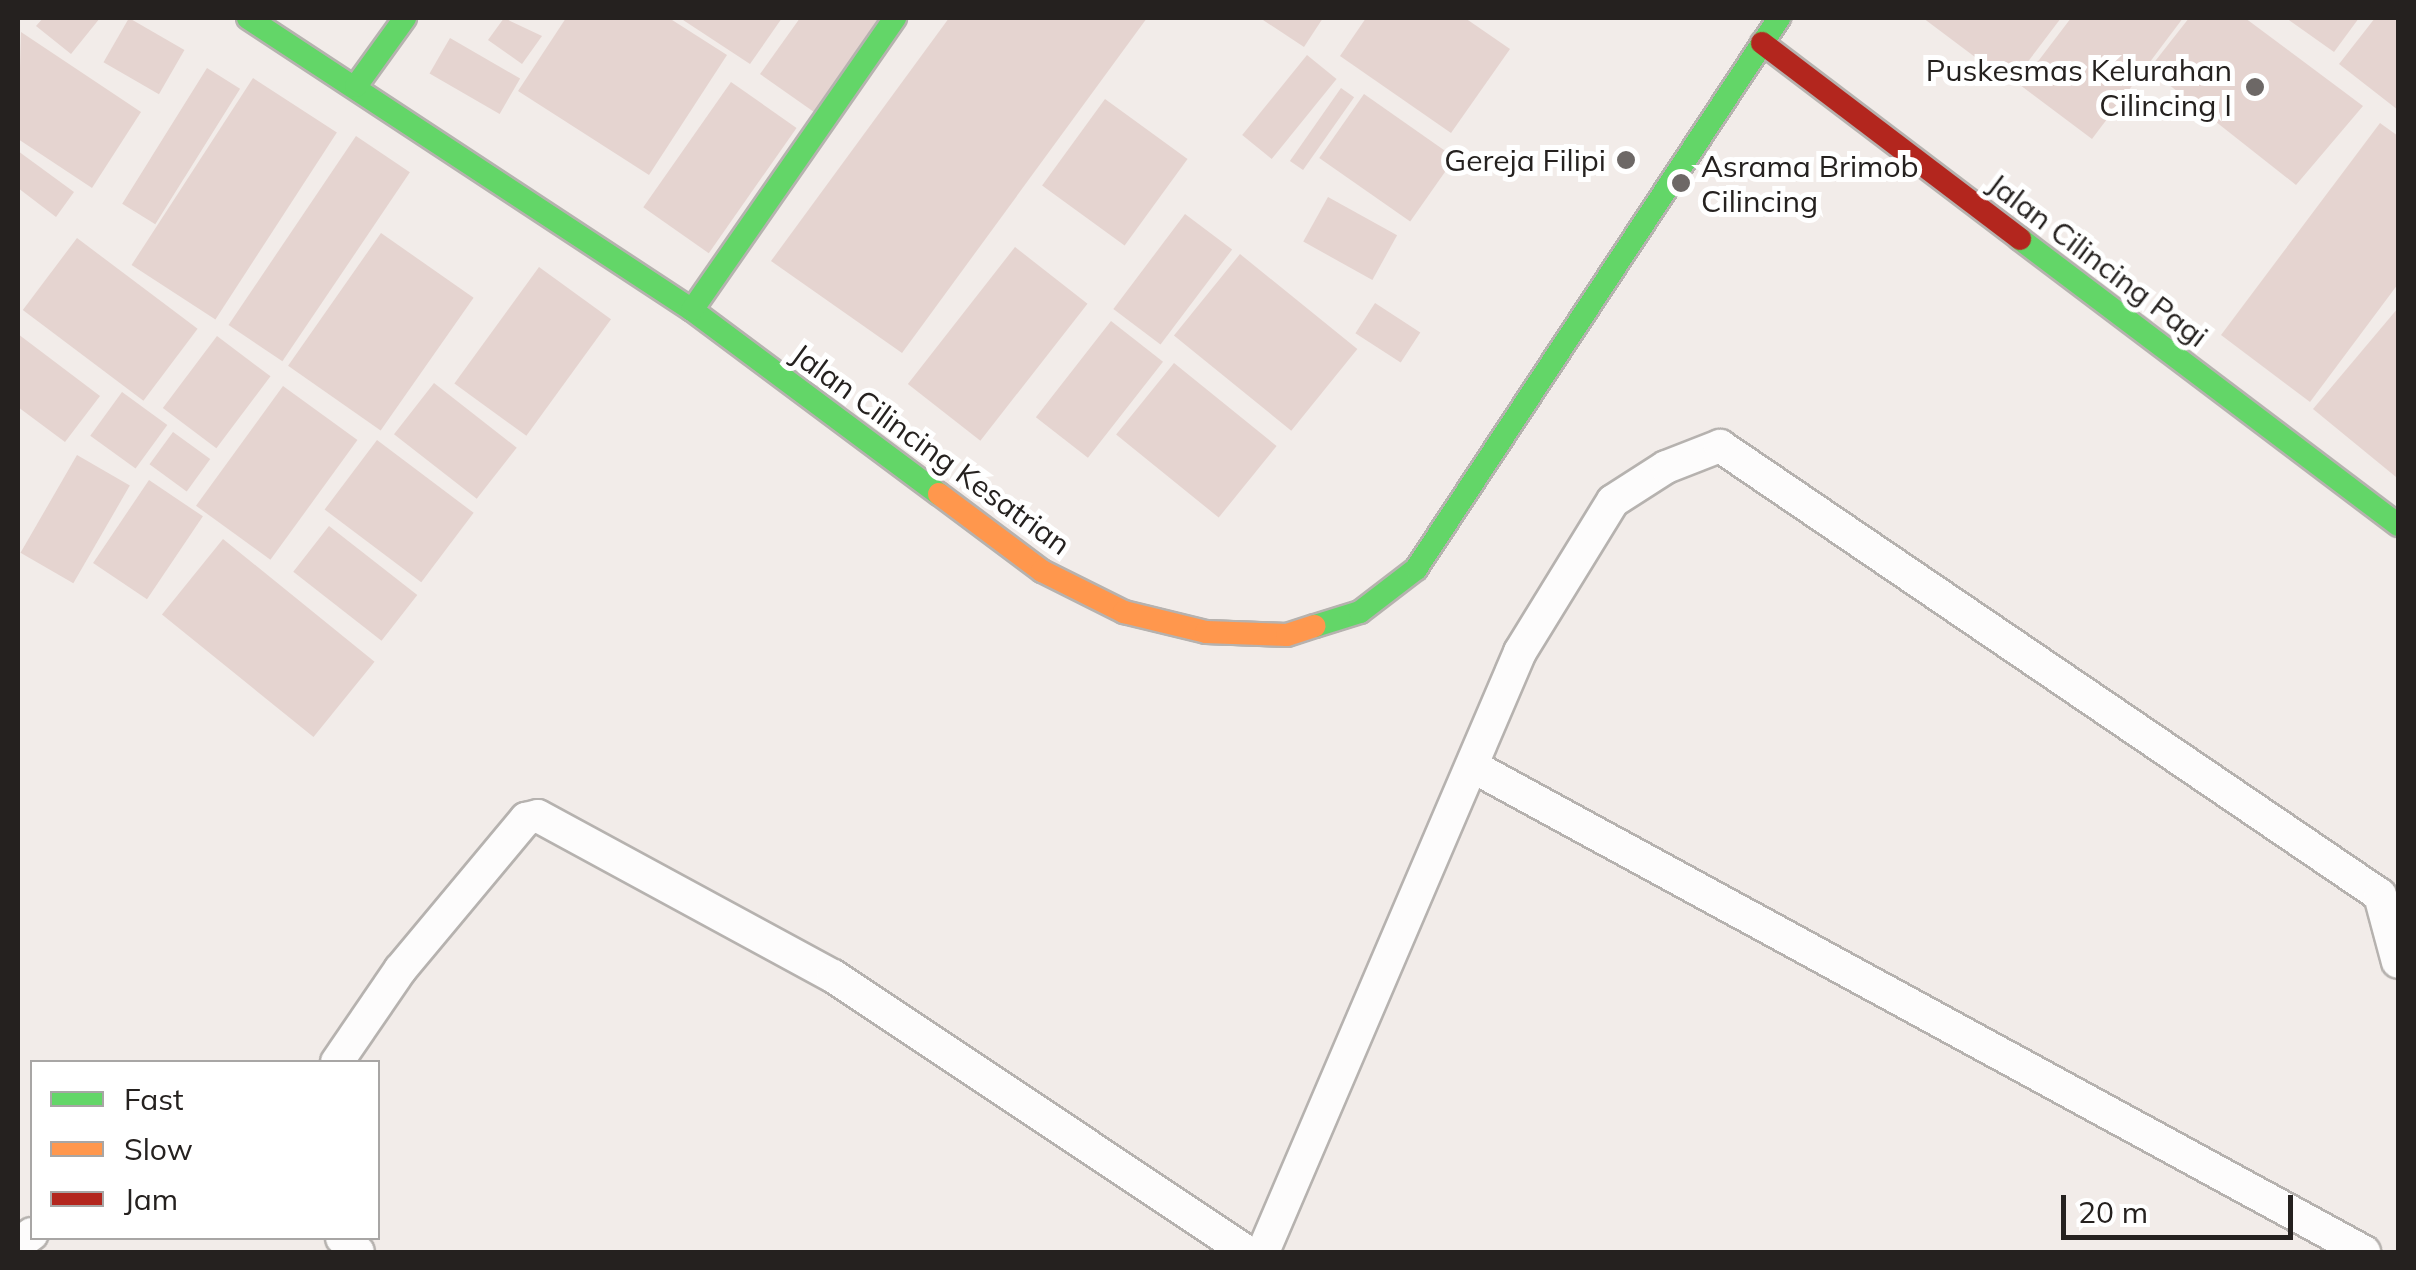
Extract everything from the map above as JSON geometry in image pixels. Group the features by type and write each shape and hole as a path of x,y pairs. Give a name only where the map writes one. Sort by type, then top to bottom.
{"street":[{"name":"Jalan Cilincing Kesatrian","path":"248,18 692,310 1042,571 1124,612 1206,632 1287,636 1360,612 1416,568 1780,18"},
{"path":"356,86 405,18"},
{"path":"692,310 895,18"},
{"name":"Jalan Cilincing Pagi","path":"1762,43 2398,525"}],"lane":[{"path":"1264,1252 1520,652 1613,501 1666,467 1720,446 2380,894 2398,962"},
{"path":"1472,766 2364,1252"},
{"path":"338,1060 400,970 526,820 538,816 833,976 1246,1252"}],"building":[{"path":"43,18 100,18 71,54 36,26"},
{"path":"129,18 184,50 159,94 104,62"},
{"path":"504,18 542,36 522,64 488,40"},
{"path":"566,18 669,18 727,55 649,175 518,91"},
{"path":"680,18 782,18 750,64"},
{"path":"800,18 881,18 814,112 760,74"},
{"path":"949,18 1147,18 902,353 771,261"},
{"path":"1260,18 1323,18 1304,47"},
{"path":"1366,18 1465,18 1510,49 1451,133 1340,56"},
{"path":"1923,18 2061,18 2011,84"},
{"path":"2071,18 2183,18 2092,139 2020,85"},
{"name":"Puskesmas Kelurahan Cilincing I","path":"2189,18 2245,18 2363,106 2296,185 2149,69"},
{"path":"2286,18 2359,18 2334,52"},
{"path":"2375,18 2398,18 2398,110 2339,64"},
{"path":"21,32 141,112 92,188 18,139"},
{"path":"450,38 520,78 500,114 430,74"},
{"path":"1307,55 1337,79 1272,159 1242,135"},
{"path":"207,68 240,89 155,224 122,204"},
{"path":"253,78 337,132 215,319 132,265"},
{"path":"731,82 797,128 709,253 643,207"},
{"path":"1341,88 1354,97 1303,170 1290,161"},
{"path":"1364,94 1455,158 1410,222 1319,158"},
{"path":"1105,99 1188,159 1125,246 1042,186"},
{"path":"2380,123 2398,136 2398,284 2310,402 2221,335"},
{"path":"356,136 410,172 282,361 229,325"},
{"path":"18,151 74,192 56,217 18,188"},
{"path":"1328,197 1397,235 1372,280 1303,242"},
{"path":"1185,214 1232,250 1161,345 1113,309"},
{"path":"381,233 474,298 381,431 288,366"},
{"path":"77,238 198,329 143,401 23,310"},
{"path":"1015,247 1087,304 980,441 908,384"},
{"path":"1240,254 1357,349 1291,431 1174,336"},
{"path":"539,267 611,319 526,436 454,383"},
{"path":"1375,303 1420,332 1401,363 1355,333"},
{"path":"2398,308 2398,474 2396,477 2313,409"},
{"path":"1111,321 1163,362 1088,458 1036,417"},
{"path":"18,334 100,396 65,442 18,407"},
{"path":"217,336 271,376 216,448 163,408"},
{"path":"1174,363 1277,446 1219,518 1116,434"},
{"path":"434,383 517,448 477,499 394,434"},
{"path":"283,386 357,440 270,560 196,506"},
{"path":"122,392 167,425 136,469 90,436"},
{"path":"173,432 210,459 187,491 149,464"},
{"path":"377,440 474,513 421,582 325,509"},
{"path":"77,455 130,486 73,583 21,553"},
{"path":"149,480 203,516 147,599 93,563"},
{"path":"329,526 417,595 382,641 293,572"},
{"path":"223,539 375,662 313,737 162,614"}],"traffic: fast":[{"path":"248,18 692,310 939,494"},
{"path":"356,86 405,18"},
{"path":"692,310 895,18"},
{"path":"1315,626 1360,612 1416,569 1779,18"},
{"path":"2020,239 2398,525"}],"traffic: slow":[{"path":"939,494 1042,571 1124,612 1206,632 1287,635 1315,626"}],"traffic: jam":[{"path":"1762,43 2020,239"}],"place":[{"name":"Puskesmas Kelurahan Cilincing I","path":"2255,87"},
{"name":"Gereja Filipi","path":"1626,160"},
{"name":"Asrama Brimob Cilincing","path":"1681,183"}]}
